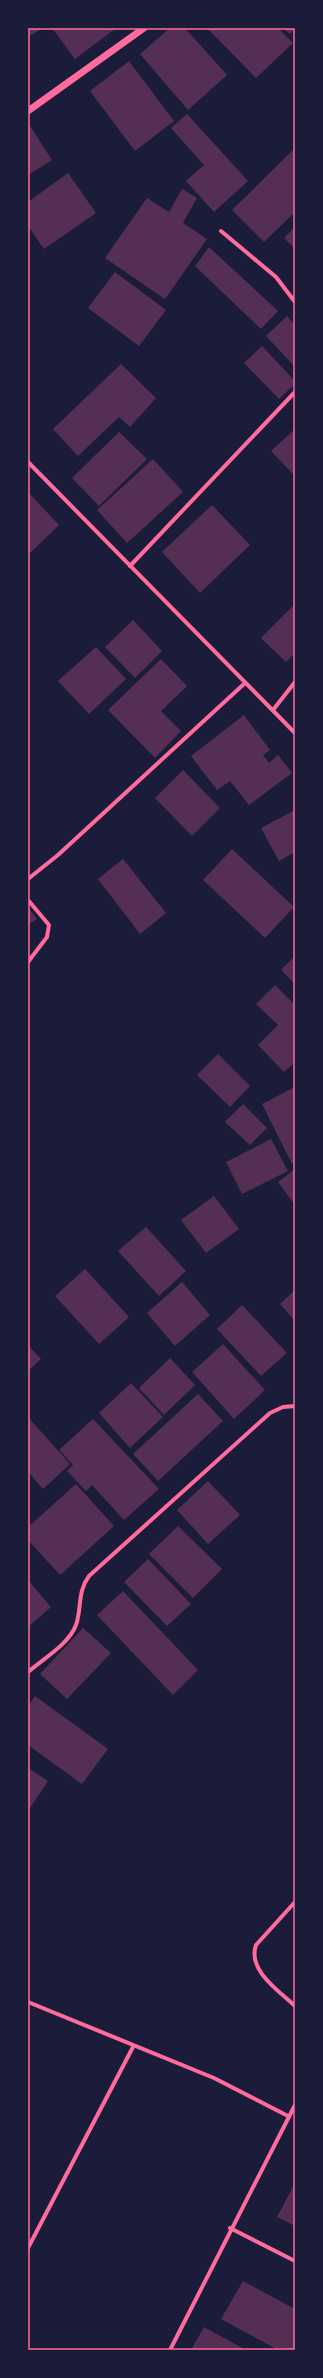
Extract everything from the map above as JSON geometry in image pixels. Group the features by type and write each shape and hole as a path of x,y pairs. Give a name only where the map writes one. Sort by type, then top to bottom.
{"street":[{"path":"28,111 144,28"},
{"path":"221,231 276,277 295,302"},
{"path":"130,566 295,392"},
{"path":"28,462 295,733"},
{"path":"273,710 295,682"},
{"path":"28,879 58,855 246,683"},
{"path":"28,900 49,925 47,937 28,962"},
{"path":"28,1672 70,1636 78,1619 80,1591 89,1576 270,1413 283,1407 295,1406"},
{"path":"295,1902 256,1945 253,1953 254,1963 260,1971 295,2006"},
{"path":"28,2002 133,2047 214,2078 288,2116"},
{"path":"28,2248 133,2047"},
{"path":"170,2350 230,2228 295,2105"},
{"path":"230,2228 295,2261"}],"building":[{"path":"28,28 43,28 28,37"},
{"path":"52,28 116,28 75,59"},
{"path":"170,28 185,28 227,75 188,110 140,54"},
{"path":"207,28 278,28 293,43 256,78"},
{"path":"283,28 295,28 295,29 290,34"},
{"path":"129,61 174,121 135,151 90,91"},
{"path":"187,114 248,181 214,212 186,181 204,165 171,128"},
{"path":"30,126 52,160 28,175 28,127"},
{"path":"295,148 295,212 264,242 232,210"},
{"path":"68,173 96,213 44,249 28,226 28,202"},
{"path":"182,189 197,198 183,223 207,239 165,299 105,258 147,198 169,212"},
{"path":"295,227 295,249 284,238"},
{"path":"209,247 278,311 261,329 195,266"},
{"path":"115,272 166,310 139,346 88,308"},
{"path":"287,316 295,325 295,367 266,336"},
{"path":"262,346 295,381 295,384 279,399 244,363"},
{"path":"121,364 156,398 130,427 119,417 78,456 53,429"},
{"path":"295,429 295,476 271,451"},
{"path":"119,432 147,459 99,506 72,478"},
{"path":"153,459 183,492 127,543 97,510"},
{"path":"28,492 59,525 28,555"},
{"path":"212,505 250,545 200,593 162,552"},
{"path":"295,604 295,653 286,662 261,638"},
{"path":"133,620 162,651 135,678 105,647"},
{"path":"96,647 126,679 89,714 58,681"},
{"path":"161,659 187,686 161,711 181,731 155,758 108,710"},
{"path":"244,715 270,750 263,755 269,763 278,755 292,773 249,805 230,781 217,790 191,756"},
{"path":"183,770 220,808 192,836 155,798"},
{"path":"295,810 295,852 279,861 261,828"},
{"path":"232,849 294,907 265,938 203,880"},
{"path":"123,859 166,913 140,934 98,879"},
{"path":"28,907 37,919 28,925"},
{"path":"295,956 295,984 281,970"},
{"path":"275,985 295,1005 295,1062 284,1072 258,1045 278,1025 256,1004"},
{"path":"218,1054 250,1086 230,1107 197,1075"},
{"path":"295,1087 295,1163 292,1164 262,1104"},
{"path":"243,1104 267,1128 250,1145 225,1122"},
{"path":"271,1139 288,1171 242,1194 226,1162"},
{"path":"295,1169 295,1205 278,1182"},
{"path":"214,1196 239,1229 206,1253 181,1220"},
{"path":"146,1227 186,1271 159,1296 118,1251"},
{"path":"85,1269 129,1317 99,1344 55,1296"},
{"path":"182,1282 210,1315 175,1346 147,1313"},
{"path":"295,1290 295,1321 280,1304"},
{"path":"242,1305 287,1353 261,1376 217,1329"},
{"path":"223,1344 265,1390 234,1419 192,1372"},
{"path":"28,1345 41,1359 28,1371"},
{"path":"170,1358 195,1385 164,1415 139,1388"},
{"path":"131,1383 163,1417 130,1448 99,1413"},
{"path":"198,1394 223,1421 158,1481 133,1454"},
{"path":"28,1417 70,1464 43,1489 28,1472"},
{"path":"93,1419 159,1489 124,1520 92,1485 86,1491 67,1471 73,1465 59,1450"},
{"path":"208,1481 240,1515 208,1544 177,1510"},
{"path":"76,1484 114,1526 60,1575 28,1540 28,1527"},
{"path":"178,1526 222,1569 193,1598 149,1554"},
{"path":"148,1559 191,1604 167,1626 124,1582"},
{"path":"28,1580 51,1607 28,1627"},
{"path":"123,1591 198,1670 173,1695 97,1615"},
{"path":"83,1628 111,1653 67,1699 40,1674"},
{"path":"35,1696 108,1749 82,1784 28,1745 28,1706"},
{"path":"28,1768 48,1781 28,1811"},
{"path":"295,2183 295,2226 277,2217"},
{"path":"243,2281 295,2309 295,2350 278,2350 221,2319"},
{"path":"204,2327 246,2350 191,2350"}]}
